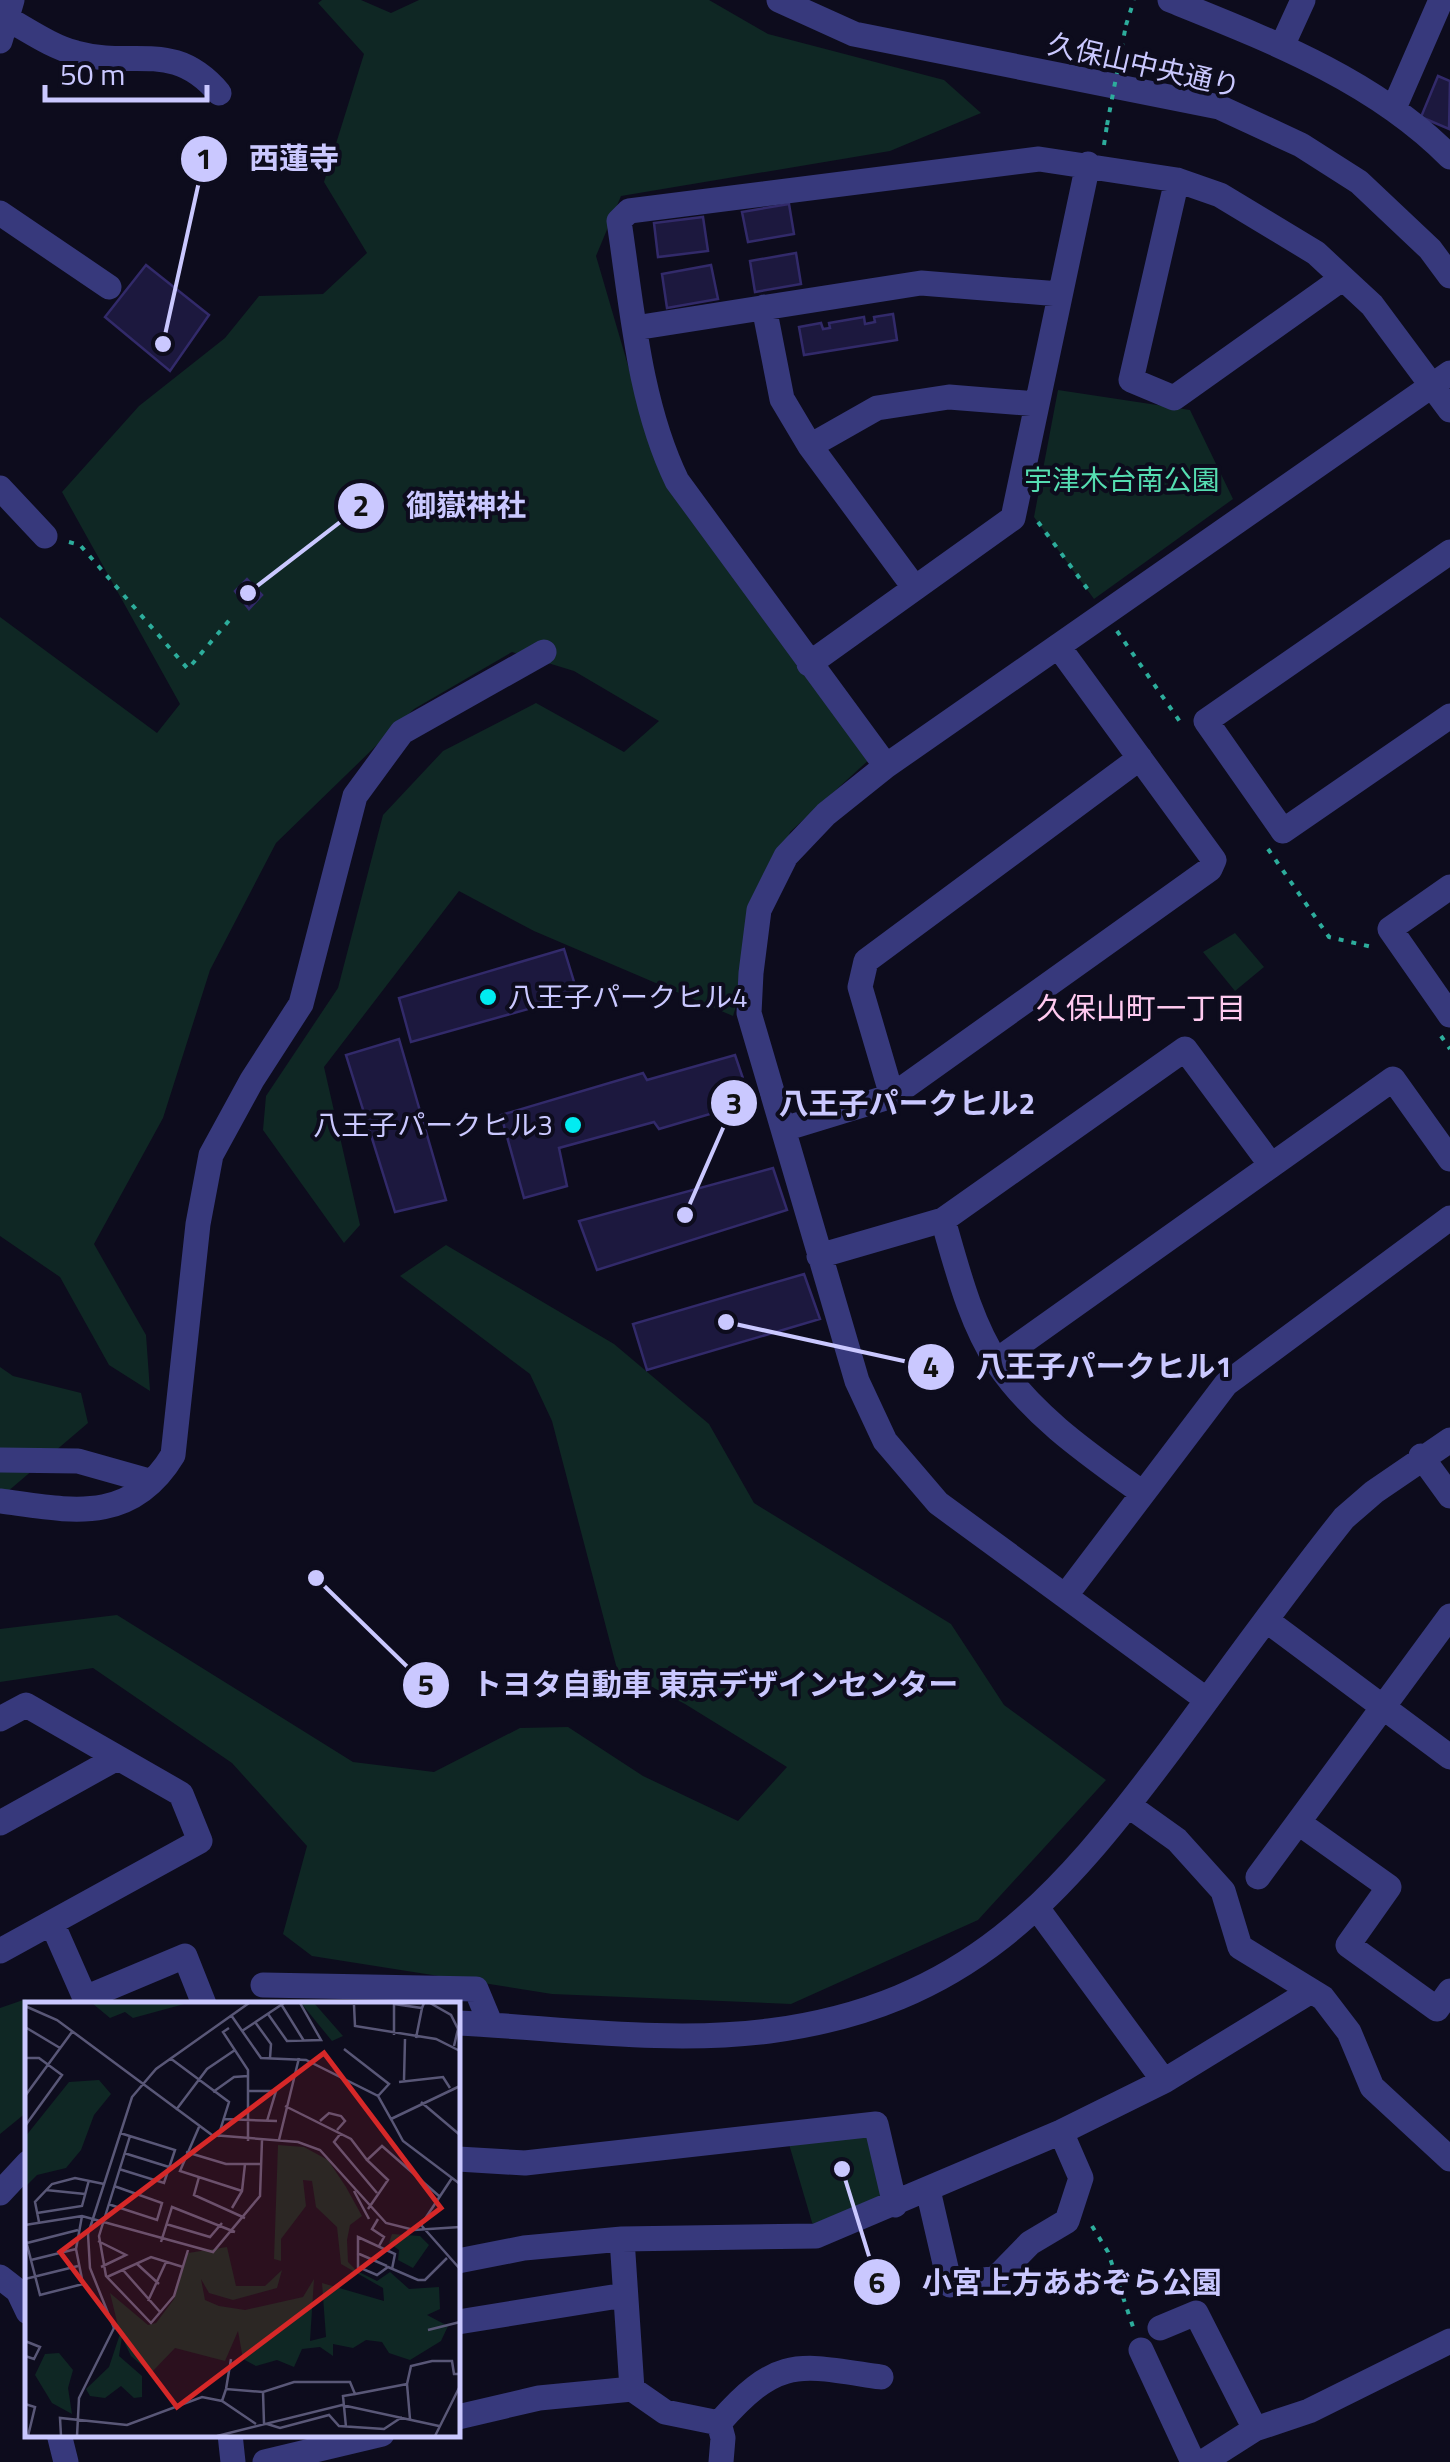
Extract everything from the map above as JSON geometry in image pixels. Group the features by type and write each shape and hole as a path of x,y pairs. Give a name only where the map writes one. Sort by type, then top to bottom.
{"street":[{"name":"久保山中央通り","path":"779,0 854,34 1219,107 1302,145 1358,182 1430,249 1450,276"},
{"path":"1170,0 1282,46 1394,108 1450,157"},
{"path":"1282,46 1303,0"},
{"path":"1394,108 1442,0"},
{"path":"6,20 72,52 102,58 162,57 188,64 219,92"},
{"path":"886,766 677,481 662,450 635,328 619,221 628,211 1038,159 1177,180 1220,195 1272,222 1343,278 1441,379 1450,410"},
{"path":"808,664 1013,518 1088,164"},
{"path":"1177,180 1131,380 1174,398 1343,278"},
{"path":"0,212 109,287"},
{"path":"635,328 920,283 1060,294"},
{"path":"764,307 782,399 810,446 914,587"},
{"path":"1207,1700 938,1503 885,1441 857,1380 749,1012 759,910 786,856 826,814 886,766 1441,379"},
{"path":"810,446 877,408 949,397 1037,404"},
{"path":"0,488 45,536"},
{"path":"1450,552 1206,721 1284,830 1450,716"},
{"path":"784,1129 892,1096 1210,869 1214,860 1058,646"},
{"path":"0,1500 97,1511 123,1502 164,1470 173,1455 198,1224 212,1156 252,1080 301,1004 355,796 402,732 544,652"},
{"path":"892,1096 860,986 866,960 1140,758"},
{"path":"1445,1025 1390,930 1450,887"},
{"path":"819,1256 942,1220 1186,1048 1271,1165"},
{"path":"996,1361 1393,1080 1450,1160"},
{"path":"1066,1596 1226,1384 1450,1218"},
{"path":"942,1220 968,1302 996,1361 1025,1400 1141,1492"},
{"path":"460,2023 734,2034 813,2024 921,1988 1006,1936 1090,1856 1344,1518 1422,1456 1450,1440"},
{"path":"1422,1456 1450,1496"},
{"path":"0,1460 78,1461 149,1480"},
{"path":"1258,1877 1450,1616"},
{"path":"1266,1620 1450,1757"},
{"path":"0,1719 26,1705 181,1794 200,1841 0,1950"},
{"path":"0,1823 117,1758"},
{"path":"1128,1805 1177,1840 1223,1890 1240,1947 1323,1998 1349,2032 1372,2087 1450,2159"},
{"path":"1299,1823 1389,1887 1348,1945 1437,2009 1450,1992"},
{"path":"1037,1908 1164,2080"},
{"path":"52,1924 85,1998 185,1956 203,2002"},
{"path":"262,1985 476,1989 491,2025"},
{"path":"460,2262 524,2248 622,2239 816,2236 1060,2132 1164,2080 1311,1992"},
{"path":"460,2158 524,2162 876,2124 895,2205"},
{"path":"928,2190 950,2284 996,2278 1030,2243 1067,2221 1081,2178 1060,2132"},
{"path":"0,2194 25,2166"},
{"path":"622,2239 632,2389"},
{"path":"0,2276 18,2291 25,2306"},
{"path":"460,2322 625,2295"},
{"path":"1160,2328 1196,2314 1255,2429"},
{"path":"1203,2462 1255,2429 1309,2411 1450,2340"},
{"path":"1141,2350 1193,2462"},
{"path":"719,2423 748,2390 798,2365 881,2378"},
{"path":"460,2417 539,2398 632,2389 666,2412 719,2423"},
{"path":"719,2423 724,2438 721,2462"},
{"path":"60,2437 66,2462"},
{"path":"230,2437 233,2462"},
{"path":"266,2462 370,2437"}],"path":[{"path":"1107,125 1134,0"},
{"path":"1034,517 1183,726"},
{"path":"45,536 80,545 188,668 232,616"},
{"path":"1262,840 1329,937 1379,948"},
{"path":"1445,1025 1450,1049"},
{"path":"1075,2195 1108,2252 1141,2350"}],"green space":[{"path":"361,0 391,13 419,0 709,0 768,34 944,80 981,113 890,151 621,196 596,256 658,468 872,757 790,832 733,1016 534,931 459,891 324,1067 360,1225 344,1243 263,1130 266,1096 338,988 383,815 443,751 536,703 624,752 659,721 574,671 512,652 414,709 276,843 210,970 163,1118 94,1244 146,1335 150,1391 109,1365 60,1277 0,1236 0,617 157,733 180,704 62,492 139,406 225,338 259,296 323,294 367,253 324,182 364,54 318,3"},
{"name":"宇津木台南公園","path":"1058,390 1190,410 1233,499 1094,599 1034,517"},
{"path":"1235,933 1264,967 1235,991 1203,952"},
{"path":"446,1245 614,1344 709,1424 754,1503 951,1624 1004,1705 1106,1780 978,1920 791,2004 552,1994 312,1956 283,1934 307,1846 232,1763 93,1668 0,1682 0,1629 117,1615 353,1762 434,1772 520,1728 568,1727 643,1776 738,1821 787,1767 685,1704 617,1669 552,1421 530,1374 400,1276"},
{"path":"0,1367 13,1376 81,1393 88,1423 0,1498"},
{"path":"26,1999 28,2002 25,2002 25,2114 0,2134 0,2008"},
{"path":"876,2124 895,2205 816,2236 786,2134"}],"building":[{"path":"1438,76 1450,81 1449,129 1421,117"},
{"path":"789,204 794,234 748,242 742,212"},
{"path":"703,217 708,251 658,257 654,223"},
{"path":"796,253 801,284 755,292 750,261"},
{"path":"146,265 209,315 170,371 105,317"},
{"path":"711,265 718,299 667,308 662,274"},
{"path":"893,314 897,340 804,355 799,327 821,323 823,329 830,328 829,323 864,317 865,324 875,322 874,317"},
{"path":"247,579 262,595 249,609 235,591"},
{"name":"八王子パークヒル4","path":"564,949 578,995 411,1042 399,998"},
{"path":"399,1039 446,1200 395,1212 346,1055"},
{"name":"八王子パークヒル3","path":"735,1055 751,1102 659,1129 654,1122 559,1148 567,1186 524,1198 501,1115 643,1073 647,1080"},
{"path":"773,1168 787,1210 597,1270 579,1221"},
{"path":"804,1274 820,1319 647,1370 633,1324"}],"place":[{"name":"西蓮寺","path":"163,344"},
{"name":"御嶽神社","path":"248,593"},
{"name":"八王子パークヒル4","path":"488,997"},
{"name":"八王子パークヒル3","path":"573,1125"},
{"name":"八王子パークヒル2","path":"685,1215"},
{"name":"八王子パークヒル1","path":"726,1322"},
{"name":"トヨタ自動車 東京デザインセンター","path":"316,1578"},
{"name":"小宮上方あおぞら公園","path":"842,2169"}],"district":[{"name":"久保山町一丁目","path":"1141,1009"}]}
